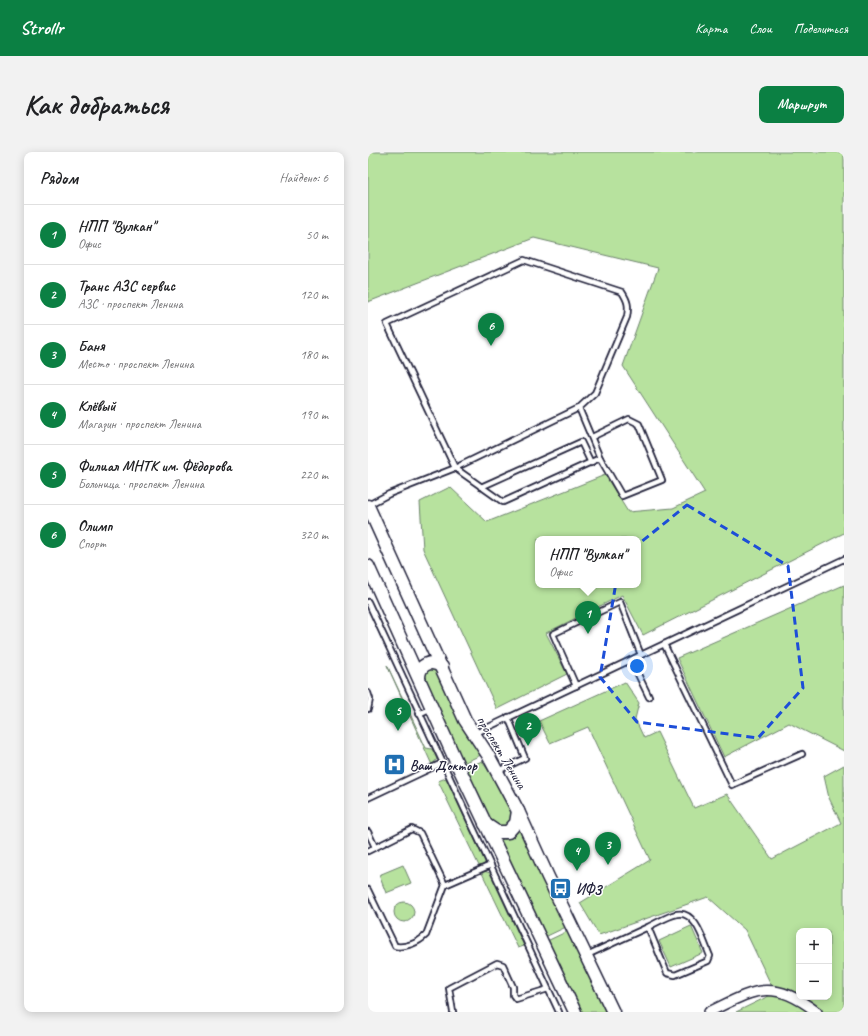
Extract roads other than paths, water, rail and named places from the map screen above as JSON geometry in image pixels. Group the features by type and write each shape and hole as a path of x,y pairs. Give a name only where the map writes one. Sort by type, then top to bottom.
{"main road":[{"name":"проспект Ленина","path":"368,505 465,720 518,811 613,1012"},
{"path":"368,566 485,824 572,1010"},
{"path":"419,678 420,669 426,664 433,662 442,667"},
{"path":"485,824 497,832 508,832 516,823 518,811"}],"street":[{"path":"709,1012 742,996 758,991 775,990 802,1001 817,1012"}],"lane":[{"path":"368,505 389,494 455,468 579,408 595,393 627,317 629,306 622,292 524,260 387,324 455,468 503,502 600,458"},
{"path":"579,408 600,458 622,496 662,480 639,424 629,419 592,437"},
{"path":"481,487 581,442 591,462"},
{"path":"474,734 844,559"},
{"path":"368,602 559,1012"},
{"path":"576,686 553,634 620,602 641,655"},
{"path":"664,644 732,785 802,754"},
{"path":"632,660 649,697"},
{"path":"368,692 370,698 368,709"},
{"path":"419,714 432,707"},
{"path":"496,771 525,758 508,717"},
{"path":"368,798 442,763"},
{"path":"368,851 412,829 420,833 445,885"},
{"path":"368,832 375,847"},
{"path":"368,890 395,946 403,948 426,936 445,885 491,865"},
{"path":"586,956 648,926 678,913 688,916 696,922 710,959 675,976 670,975 667,973 648,926"},
{"path":"453,1012 449,988 497,963 503,965 513,987 513,995 516,1000 548,989"}],"place":[{"name":"Олимп","path":"491,346"},
{"name":"НПП \"Вулкан\"","path":"588,634"},
{"name":"Филиал МНТК им. Фёдорова","path":"398,731"},
{"name":"Транс АЗС сервис","path":"528,746"},
{"name":"Ваш Доктор","path":"395,765"},
{"name":"Баня","path":"608,865"},
{"name":"Клёвый","path":"577,871"},
{"name":"ИФЗ","path":"561,889"}]}
